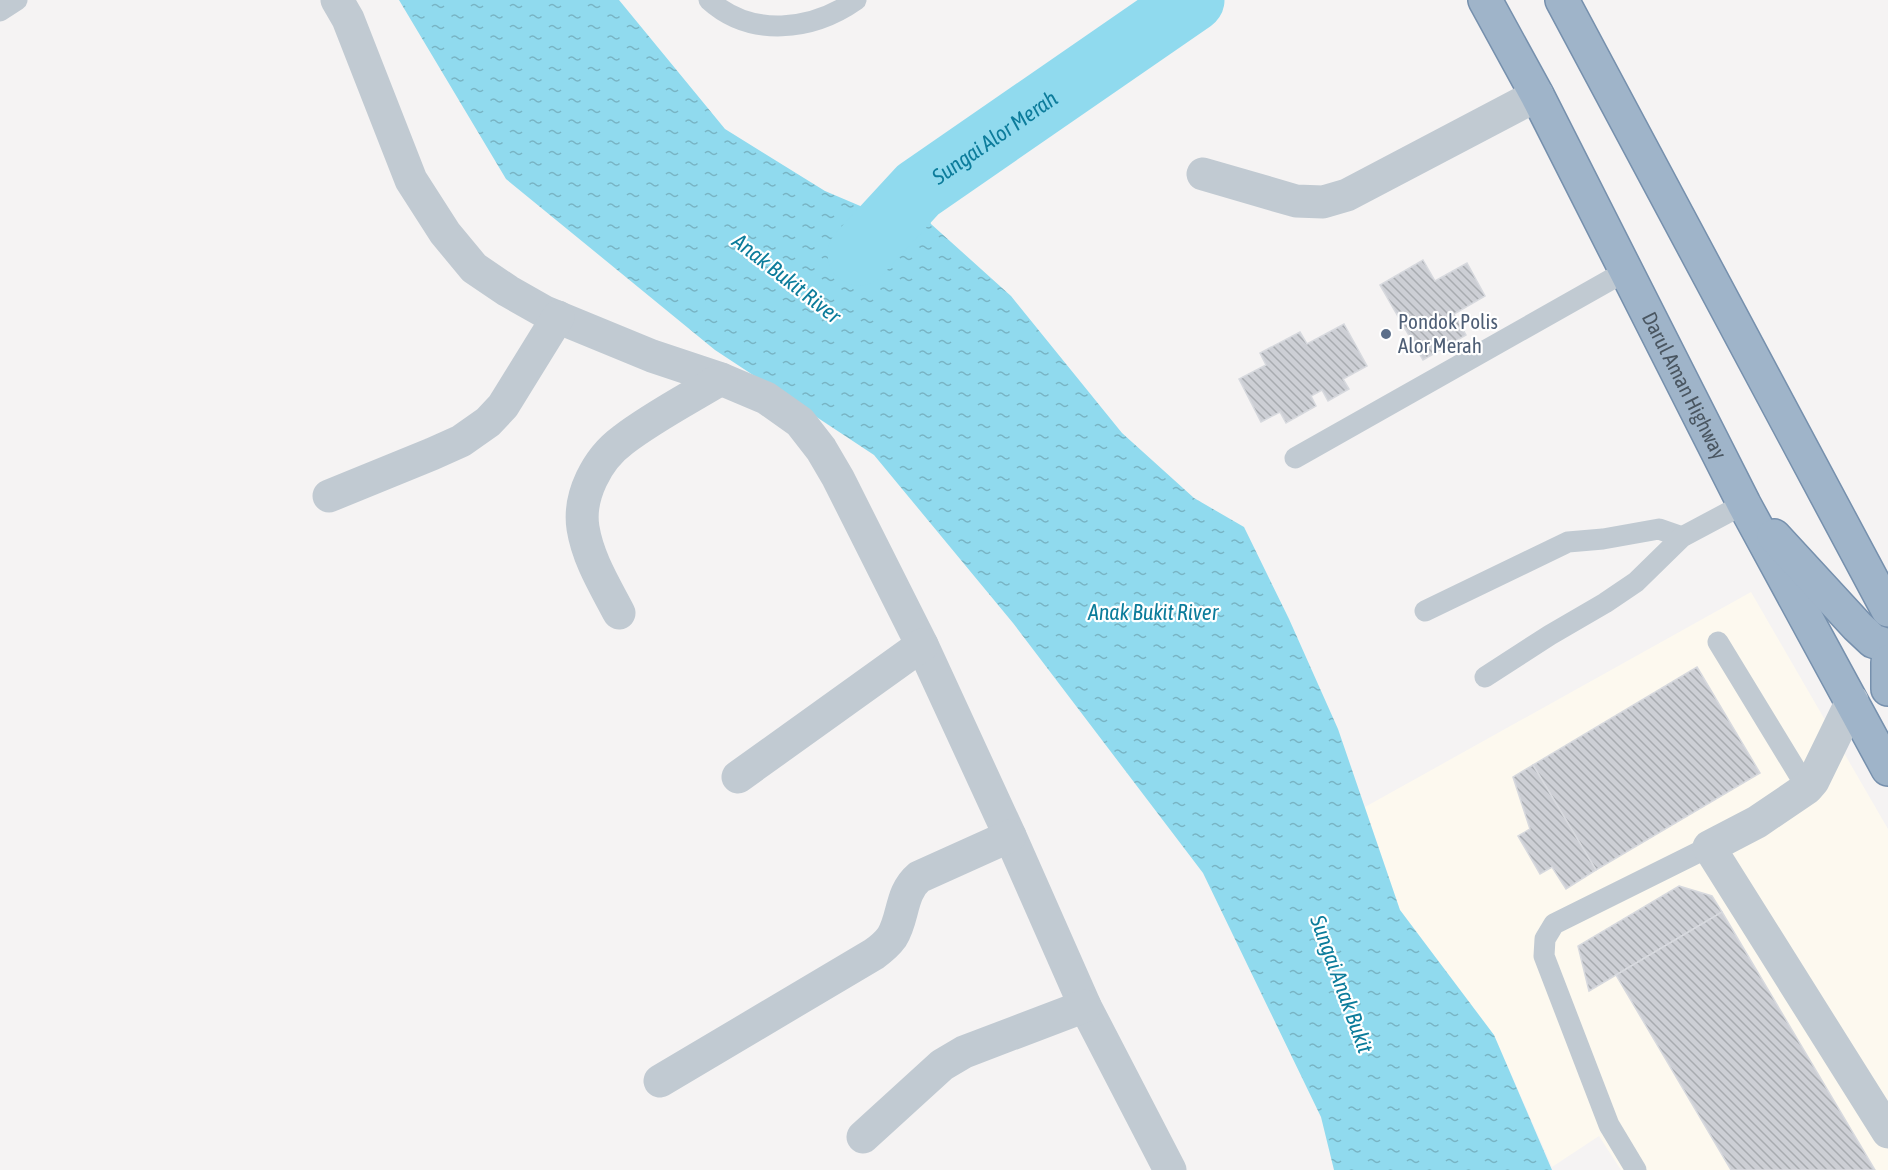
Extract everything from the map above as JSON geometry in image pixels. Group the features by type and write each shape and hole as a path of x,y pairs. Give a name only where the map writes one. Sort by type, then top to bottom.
{"highway":[{"name":"Darul Aman Highway","path":"1485,0 1537,95 1744,504 1888,769"},
{"path":"1562,0 1888,610"},
{"path":"1744,504 1857,626 1873,641 1888,646"},
{"path":"1888,662 1888,689"}],"street":[{"path":"337,0 348,19 411,180 445,233 474,268 545,312 652,356 721,379 766,398 800,422 821,449 838,478 922,645 1085,1006 1170,1170"},
{"path":"1203,174 1296,201 1323,202 1347,195 1537,95"},
{"path":"329,496 461,441 488,422 503,406 558,317"},
{"path":"619,613 591,557 583,527 584,501 593,475 621,441 721,379"},
{"path":"738,777 922,645"},
{"path":"1852,701 1813,781 1807,788 1757,822 1709,847 1888,1132"},
{"path":"660,1081 874,954 886,945 893,935 905,894 910,885 919,877 1010,836"},
{"path":"863,1137 942,1065 964,1052 1085,1006"}],"lane":[{"path":"0,11 17,0"},
{"path":"709,0 719,9 739,19 761,25 792,27 819,19 856,0"},
{"path":"1294,458 1626,271"},
{"path":"1485,677 1636,582 1682,537 1744,504"},
{"path":"1425,611 1568,542 1603,539 1659,529 1682,537"},
{"path":"1718,642 1807,788"},
{"path":"1636,1170 1609,1125 1544,956 1545,939 1554,924 1709,847"}],"shaded area":[{"path":"1751,592 1888,829 1888,1170 1621,1170 1599,1136 1552,1167 1494,1035 1400,910 1365,807"}],"water":[{"name":"Anak Bukit River","path":"399,0 619,0 725,129 825,191 865,208 918,190 931,224 1011,296 1122,433 1194,498 1244,527 1289,619 1338,729 1400,910 1494,1035 1552,1170 1334,1170 1321,1117 1203,873 1013,623 874,455 715,350 506,179"}],"building":[{"path":"1423,260 1435,281 1467,263 1485,296 1454,314 1466,335 1423,360 1380,285"},
{"path":"1344,324 1367,366 1343,379 1349,389 1328,401 1322,390 1311,396 1316,406 1286,423 1280,412 1261,422 1239,379 1266,365 1260,353 1300,332 1307,344"},
{"path":"1697,667 1760,773 1596,870 1533,765"},
{"path":"1533,765 1596,870 1566,889 1552,867 1540,874 1518,836 1530,829 1513,777"},
{"path":"1679,886 1712,896 1722,912 1589,991 1578,946"},
{"path":"1722,912 1875,1170 1731,1170 1616,975"}],"waterway":[{"name":"Sungai Alor Merah","path":"859,254 918,190 1193,0"}],"place":[{"name":"Pondok Polis Alor Merah","path":"1386,334"}],"water label":[{"name":"Sungai Anak Bukit","path":"1342,984"}]}
